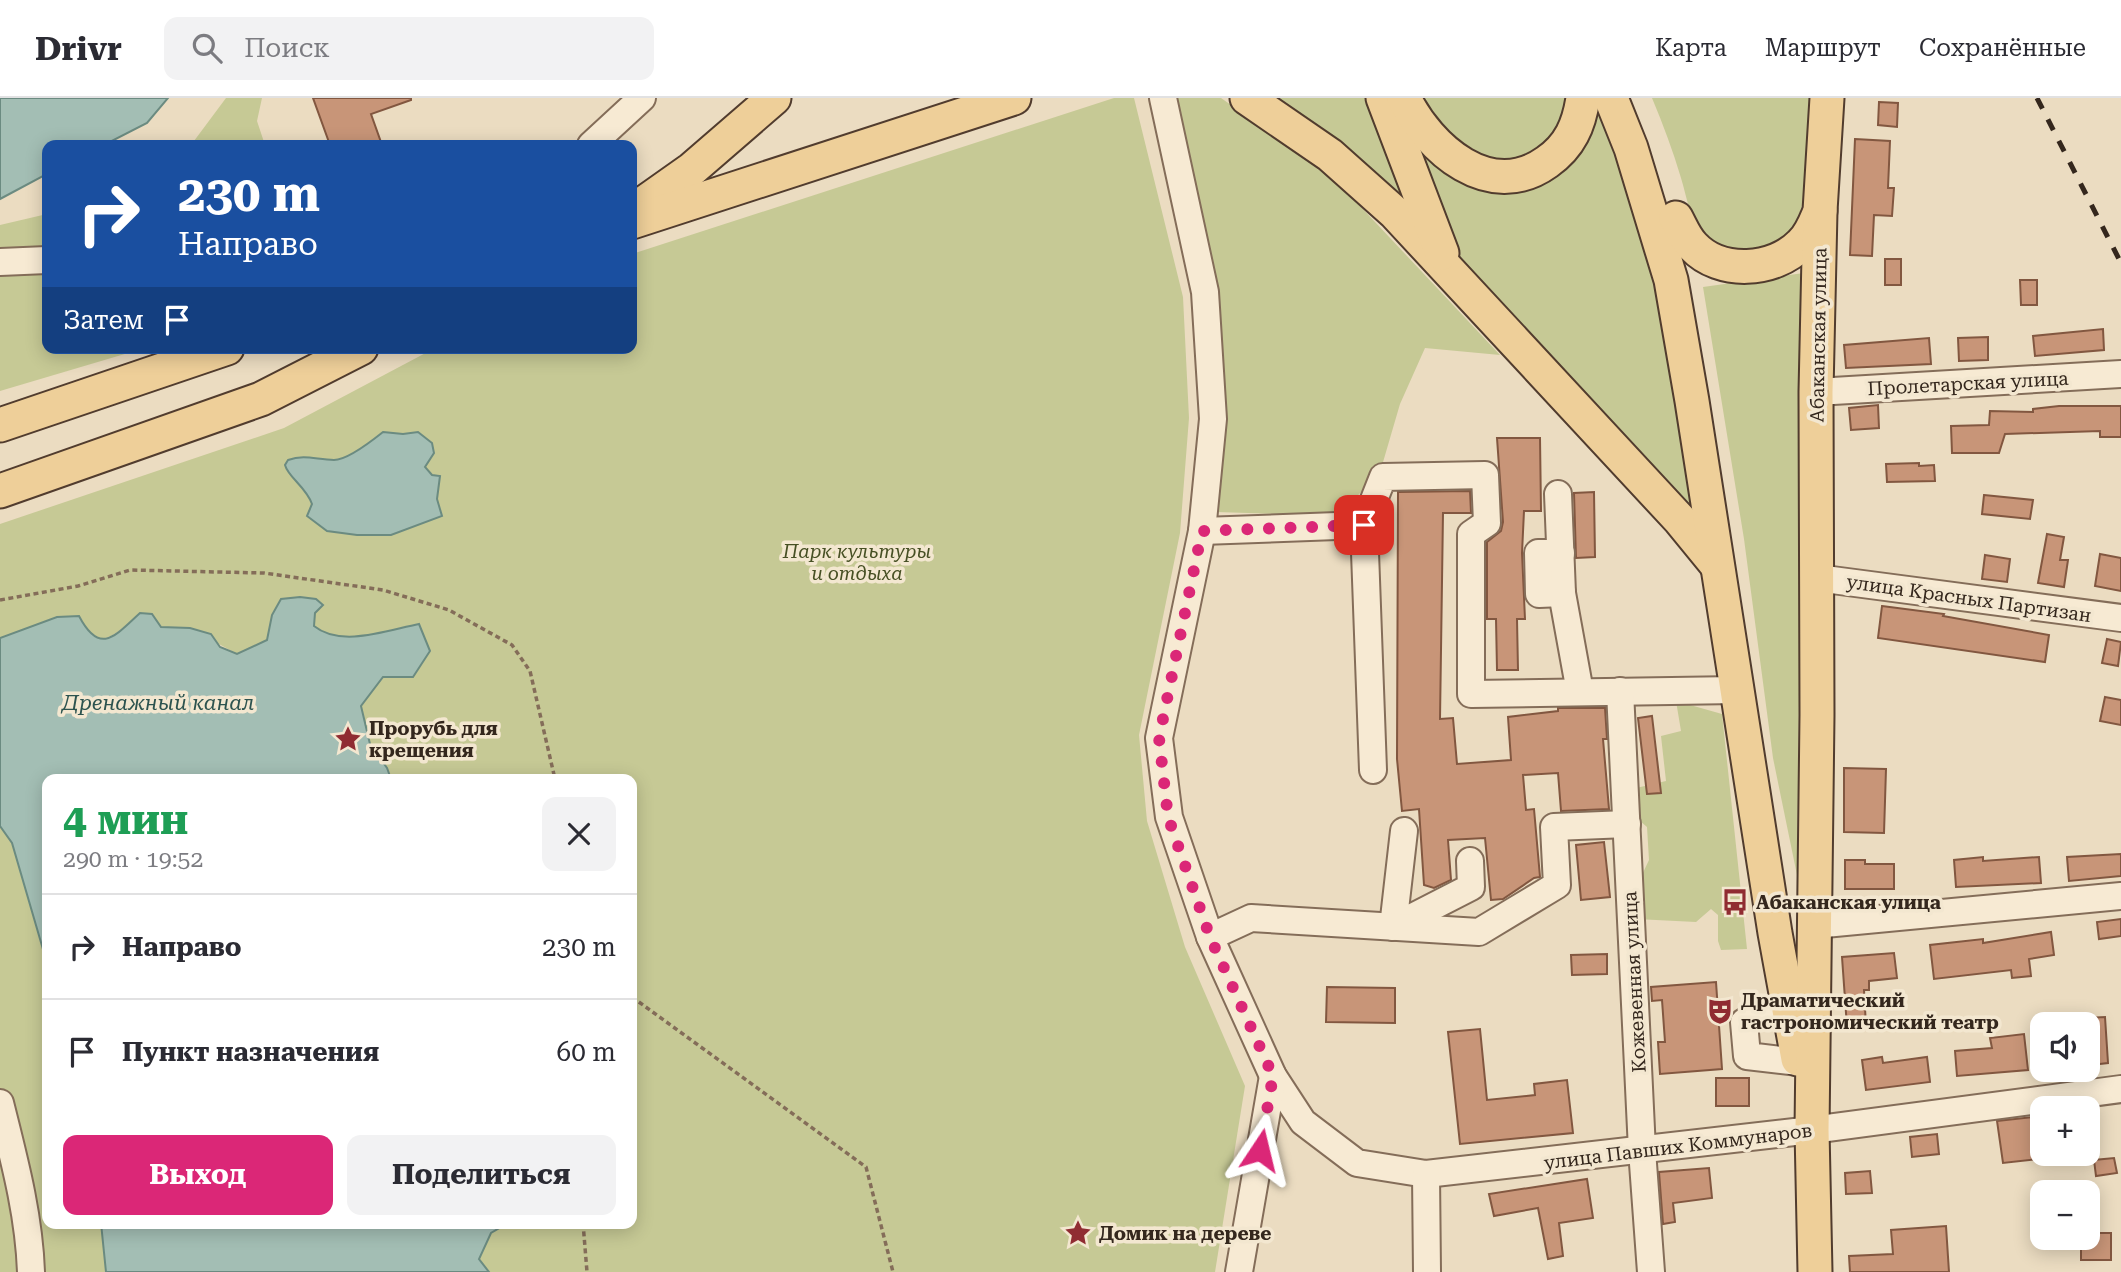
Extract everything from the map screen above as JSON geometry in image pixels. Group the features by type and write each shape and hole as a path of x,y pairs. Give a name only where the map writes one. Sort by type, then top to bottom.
{"main road":[{"path":"637,208 692,169 774,98"},
{"path":"1247,98 1311,141 1354,175 1395,214 1680,520 1716,564"},
{"path":"1383,98 1433,233 1451,270 1465,288"},
{"path":"1404,98 1420,127 1442,150 1480,172 1504,177 1518,176 1542,166 1562,150 1576,129 1583,98"},
{"path":"1611,98 1635,160 1671,280 1788,1002 1812,1130"},
{"path":"1634,98 1676,218 1692,276 1714,397 1791,916 1812,1130 1815,1272"},
{"name":"Абаканская улица","path":"1812,1130 1816,392 1820,211 1827,98"},
{"path":"637,220 1001,100"},
{"path":"1676,218 1684,234 1702,254 1728,265 1755,266 1781,258 1803,243 1813,229 1820,211"},
{"path":"0,425 209,354"},
{"path":"0,491 261,399 349,354"}],"street":[{"path":"596,140 642,98"},
{"name":"улица Павших Коммунаров","path":"1163,98 1205,292 1213,419 1202,531 1159,738 1168,817 1210,937 1273,1076 1303,1122 1357,1163 1426,1174 1812,1130 2121,1089"},
{"path":"0,262 42,260"},
{"name":"Пролетарская улица","path":"1816,392 2121,374"},
{"path":"1373,770 1364,525 1383,477 1485,475 1487,523 1471,534 1471,694 1737,691"},
{"path":"1558,494 1562,593 1580,692"},
{"path":"1202,531 1364,525"},
{"name":"улица Красных Партизан","path":"1817,578 2121,618"},
{"name":"Кожевенная улица","path":"1620,691 1642,1150 1651,1272"},
{"path":"1210,937 1251,918 1479,932 1557,885 1554,827 1627,824"},
{"path":"1393,927 1404,831"},
{"path":"1393,927 1471,887 1470,861"},
{"path":"1814,925 2121,896"},
{"path":"1788,1002 1744,1022 1747,1056 1799,1062"},
{"path":"1239,1272 1273,1076"},
{"path":"0,1103 16,1164 30,1238 31,1272"},
{"path":"1426,1174 1427,1272"}],"path":[{"path":"0,600 78,586 130,570 250,572 383,590 449,610 512,645 530,671 554,774"},
{"path":"637,1000 866,1167 893,1272"},
{"path":"583,1229 587,1272"}],"green space":[{"path":"226,98 262,98 257,121 263,140 195,140"},
{"name":"Парк культуры и отдыха","path":"1114,98 1134,98 1183,297 1189,418 1180,533 1139,735 1147,821 1185,947 1245,1086 1215,1272 489,1272 478,1260 491,1233 498,1229 637,1229 637,774 389,774 370,744 361,706 383,677 430,651 418,624 379,633 338,636 314,627 315,613 272,615 267,640 237,654 190,628 161,627 152,614 140,613 108,637 93,636 57,617 0,638 0,524 284,428 424,354 637,354 637,252"},
{"path":"1173,98 1221,98 1329,173 1500,355 1425,348 1400,404 1381,469 1340,516 1216,512"},
{"path":"1257,98 1374,98 1405,201"},
{"path":"1415,98 1573,98 1567,125 1527,162 1469,157"},
{"path":"1652,98 1809,98 1805,194 1798,216 1787,234 1770,246 1745,250 1721,246 1701,233 1691,213 1675,158"},
{"path":"1594,109 1604,114 1658,288 1694,498 1682,510 1463,268 1401,110 1498,188"},
{"path":"42,215 42,354 125,354 0,391 0,225"},
{"path":"1804,273 1797,875 1773,758 1744,539 1703,287"},
{"path":"1676,701 1722,714 1747,949 1721,950 1718,941 1718,915 1711,909 1696,922 1636,919 1633,894 1649,860 1647,827 1631,813 1632,789 1666,781 1661,736 1681,731"},
{"path":"0,826 12,843 42,946 42,1229 102,1229 106,1272 0,1272"}],"water":[{"path":"0,98 168,98 147,123 114,140 42,140 42,177 0,199"},
{"path":"383,432 418,432 432,443 434,453 425,467 432,475 440,476 437,499 442,516 391,535 357,535 327,531 307,516 312,504 285,465 288,460 300,457 334,460 346,457"},
{"name":"Дренажный канал","path":"281,599 316,599 323,605 315,613 314,626 337,636 365,636 419,624 430,651 413,677 383,677 361,706 370,744 389,774 42,774 42,946 12,843 0,826 0,638 57,617 79,616 94,636 108,638 123,629 140,613 152,614 161,627 190,628 211,634 220,647 237,654 267,640 272,615"},
{"path":"102,1229 498,1229 491,1233 479,1259 489,1272 106,1272"}],"building":[{"path":"313,98 411,98 371,114 380,140 328,140"},
{"path":"1879,102 1898,103 1897,127 1878,125"},
{"path":"1855,139 1890,141 1888,188 1894,188 1892,216 1874,215 1872,256 1850,255"},
{"path":"1885,259 1901,259 1901,285 1885,285"},
{"path":"2020,280 2037,280 2037,305 2021,305"},
{"path":"2103,329 2104,350 2035,356 2033,336"},
{"path":"1988,337 1988,360 1959,361 1958,338"},
{"path":"1929,338 1931,364 1846,368 1844,345"},
{"path":"1878,405 1879,428 1851,430 1849,408"},
{"path":"2059,406 2121,406 2121,437 2100,437 2100,431 2005,434 1999,453 1952,453 1951,426 1989,425 1990,411 2033,412 2033,409"},
{"path":"1497,438 1540,438 1541,511 1524,511 1522,553 1525,619 1517,619 1518,670 1497,670 1496,619 1487,619 1487,542 1501,531 1503,522"},
{"path":"1919,463 1919,466 1934,465 1935,481 1887,482 1886,464"},
{"path":"1470,491 1471,513 1443,513 1440,719 1453,718 1457,764 1511,760 1508,717 1558,711 1558,708 1605,708 1607,739 1603,739 1609,809 1561,811 1558,773 1523,775 1526,810 1534,809 1540,877 1534,878 1503,899 1491,900 1485,838 1448,840 1451,880 1434,888 1424,885 1419,809 1402,811 1397,759 1398,492"},
{"path":"1594,492 1595,557 1576,558 1574,493"},
{"path":"1984,495 2033,500 2030,519 1982,514"},
{"path":"2047,534 2064,537 2060,560 2068,560 2064,587 2038,583"},
{"path":"2100,554 2121,558 2121,591 2095,586"},
{"path":"1985,555 2010,559 2007,582 1982,579"},
{"path":"1882,606 1944,614 1943,616 2049,635 2045,662 1878,638"},
{"path":"2107,639 2121,642 2118,666 2102,663"},
{"path":"2105,697 2121,700 2121,725 2100,721"},
{"path":"1652,716 1661,793 1647,794 1638,718"},
{"path":"1844,768 1886,769 1884,833 1844,832"},
{"path":"1604,842 1610,897 1581,900 1576,845"},
{"path":"2121,854 2121,876 2069,881 2067,857"},
{"path":"1983,857 1983,861 2039,857 2041,883 1956,887 1954,860"},
{"path":"1845,860 1865,860 1865,864 1894,864 1894,889 1845,889"},
{"path":"2121,919 2121,936 2099,939 2097,922"},
{"path":"2051,932 2054,955 2029,959 2031,976 2012,978 2011,970 1934,979 1930,945 1983,939 1983,943"},
{"path":"1894,953 1897,978 1869,981 1869,990 1864,990 1866,1026 1847,1027 1842,957"},
{"path":"1607,954 1607,974 1572,975 1571,955"},
{"path":"1716,982 1722,1069 1660,1074 1658,1042 1665,1042 1662,1000 1652,1001 1651,987"},
{"path":"1327,987 1395,988 1395,1023 1326,1022"},
{"path":"2100,1017 2105,1017 2108,1063 2100,1064"},
{"path":"1480,1029 1487,1100 1535,1095 1534,1084 1567,1080 1573,1133 1460,1144 1448,1032"},
{"path":"2024,1034 2028,1070 1957,1076 1955,1051 1992,1048 1990,1038"},
{"path":"1882,1057 1883,1063 1927,1057 1930,1082 1866,1090 1862,1060"},
{"path":"1716,1078 1749,1078 1749,1106 1716,1106"},
{"path":"2030,1117 2030,1160 2003,1163 1997,1121"},
{"path":"1937,1134 1939,1154 1912,1157 1910,1137"},
{"path":"2114,1158 2117,1173 2096,1176 2095,1166 2100,1166 2100,1159"},
{"path":"1709,1168 1712,1198 1673,1203 1675,1222 1663,1224 1659,1172"},
{"path":"1870,1171 1872,1193 1846,1194 1845,1173"},
{"path":"1587,1179 1593,1218 1559,1223 1563,1256 1548,1259 1538,1208 1494,1216 1489,1194"},
{"path":"1946,1226 1949,1272 1850,1272 1849,1256 1893,1254 1891,1230"},
{"path":"2100,1233 2111,1233 2111,1260 2081,1260 2081,1250 2100,1250"}],"railway":[{"path":"2037,98 2121,263"}],"place":[{"name":"Прорубь для крещения","path":"348,739"},
{"name":"Абаканская улица","path":"1735,902"},
{"name":"Драматический гастрономический театр","path":"1720,1011"},
{"name":"Домик на дереве","path":"1078,1233"}],"route":[{"path":"1260,1150 1273,1076 1210,937 1168,817 1159,738 1202,531 1364,525"}]}
